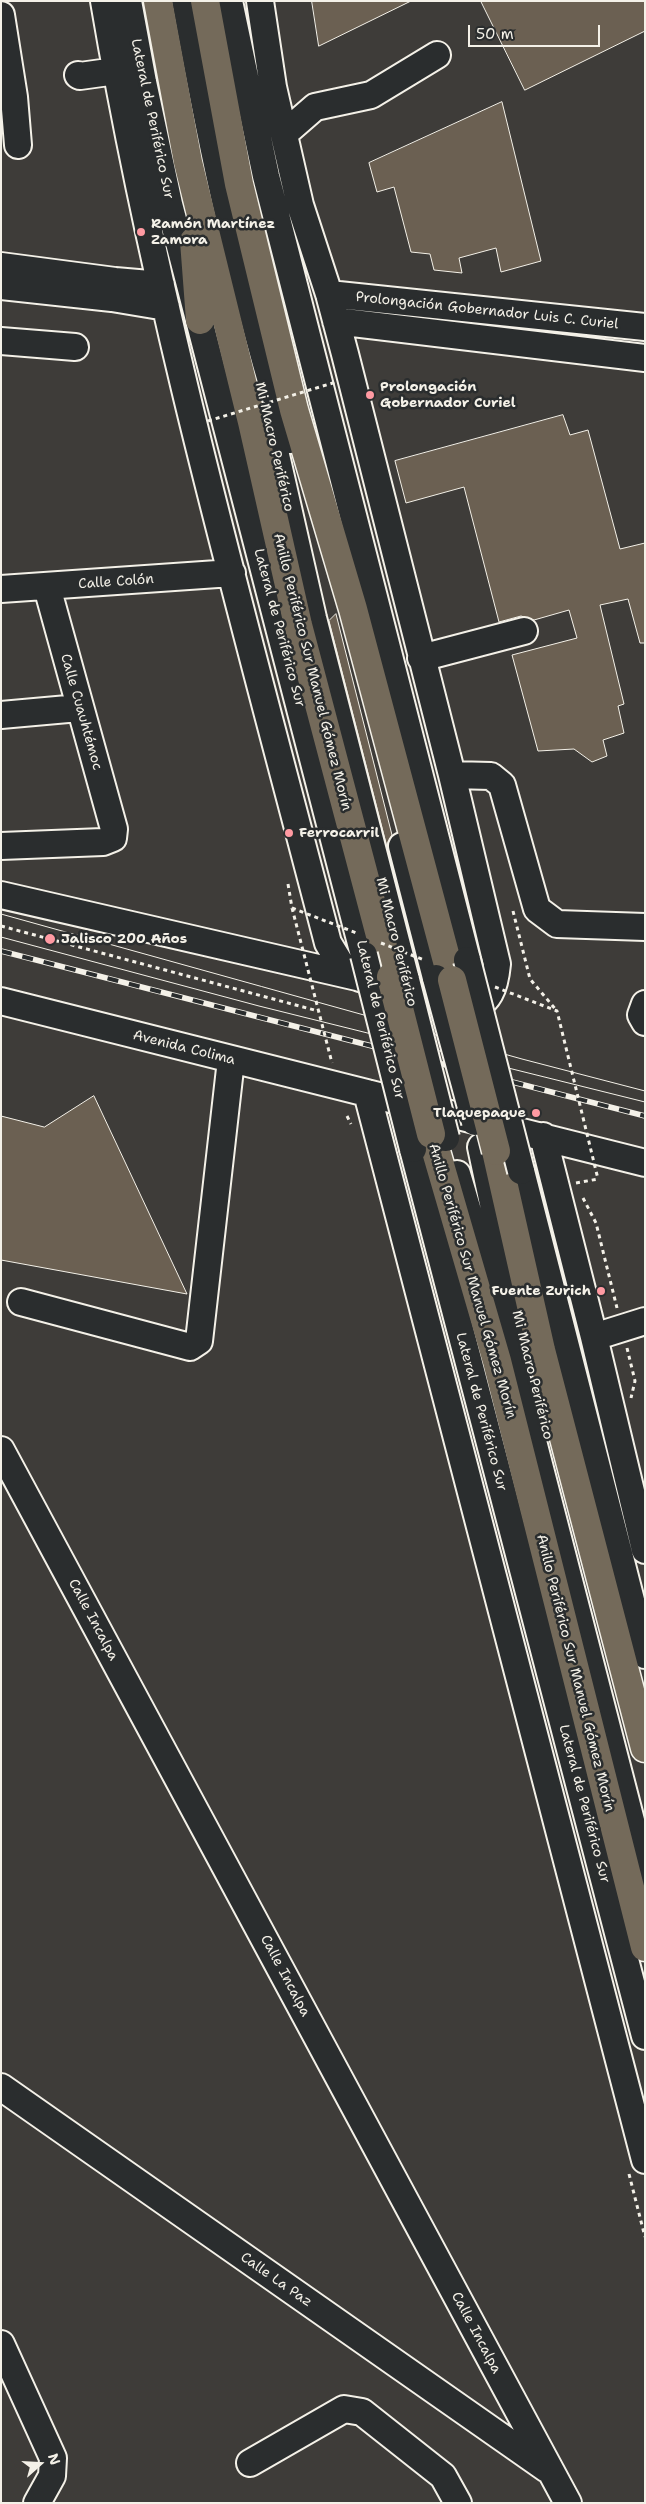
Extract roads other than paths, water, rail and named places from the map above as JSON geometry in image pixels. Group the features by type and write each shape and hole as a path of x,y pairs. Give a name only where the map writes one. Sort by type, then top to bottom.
{"highway":[{"name":"Anillo Periférico Sur Manuel Gómez Morín","path":"158,1 188,162 252,422 298,625 398,978 430,1140 497,1361 645,1947"},
{"path":"205,1 239,184 294,410 352,609 452,973 488,1149 645,1748"},
{"path":"188,162 200,320"}],"street":[{"path":"104,1 116,72 163,296 232,574 328,943 342,966 362,967"},
{"name":"Lateral de Periférico Sur","path":"128,1 167,194 362,967 430,1140 645,2036"},
{"name":"Mi Macro Periférico","path":"177,1 202,144 398,978"},
{"name":"Mi Macro Periférico","path":"185,1 210,140 246,289 287,434 342,608 452,973"},
{"path":"229,1 268,185 452,973 521,1171 645,1655"},
{"path":"1,895 362,967 465,1008 475,1008 487,998 495,986 497,964 452,775 329,294 300,205 273,87 260,1"},
{"path":"1,15 14,96 18,145"},
{"path":"284,134 314,107 371,95 437,56"},
{"path":"78,75 116,72"},
{"path":"273,87 314,107"},
{"path":"1,266 115,281 163,296"},
{"path":"1,286 112,298 163,296"},
{"name":"Prolongación Gobernador Luis C. Curiel","path":"329,294 645,327"},
{"path":"432,305 432,333"},
{"name":"Prolongación Gobernador Luis C. Curiel","path":"336,321 645,358"},
{"path":"1,341 75,347"},
{"name":"Calle Colón","path":"1,589 232,574"},
{"name":"Calle Cuauhtémoc","path":"1,846 103,842 113,838 114,829 47,587"},
{"path":"421,658 524,631"},
{"path":"1,715 79,708"},
{"path":"452,775 490,776 502,785 537,909 557,924 645,927"},
{"name":"Avenida Colima","path":"1,1002 645,1163"},
{"path":"645,1004 641,1015 645,1022"},
{"path":"21,1302 190,1347 198,1341 231,1060"},
{"path":"367,1093 645,2160"},
{"path":"542,1136 594,1337 645,1550"},
{"name":"Mi Macro Periférico","path":"430,1140 511,1356 645,1875"},
{"name":"Mi Macro Periférico","path":"488,1149 525,1354 645,1818"},
{"path":"594,1337 645,1321"},
{"name":"Calle Incalpa","path":"1,1450 568,2503"},
{"name":"Calle La Paz","path":"1,2087 552,2473"},
{"path":"1,2344 53,2458 52,2476 37,2503"},
{"path":"250,2462 344,2409 362,2412 442,2476 458,2503"}],"tram line":[{"path":"1,914 522,1059 645,1091"},
{"path":"1,937 259,1006 645,1102"}],"railway":[{"path":"1,951 645,1116"}],"place":[{"name":"Ramón Martínez Zamora","path":"141,232"},
{"name":"Prolongación Gobernador Curiel","path":"370,395"},
{"name":"Ferrocarril","path":"289,833"},
{"name":"Jalisco 200 Años","path":"50,939"},
{"name":"Tlaquepaque","path":"536,1113"},
{"name":"Fuente Zurich","path":"601,1291"}]}
